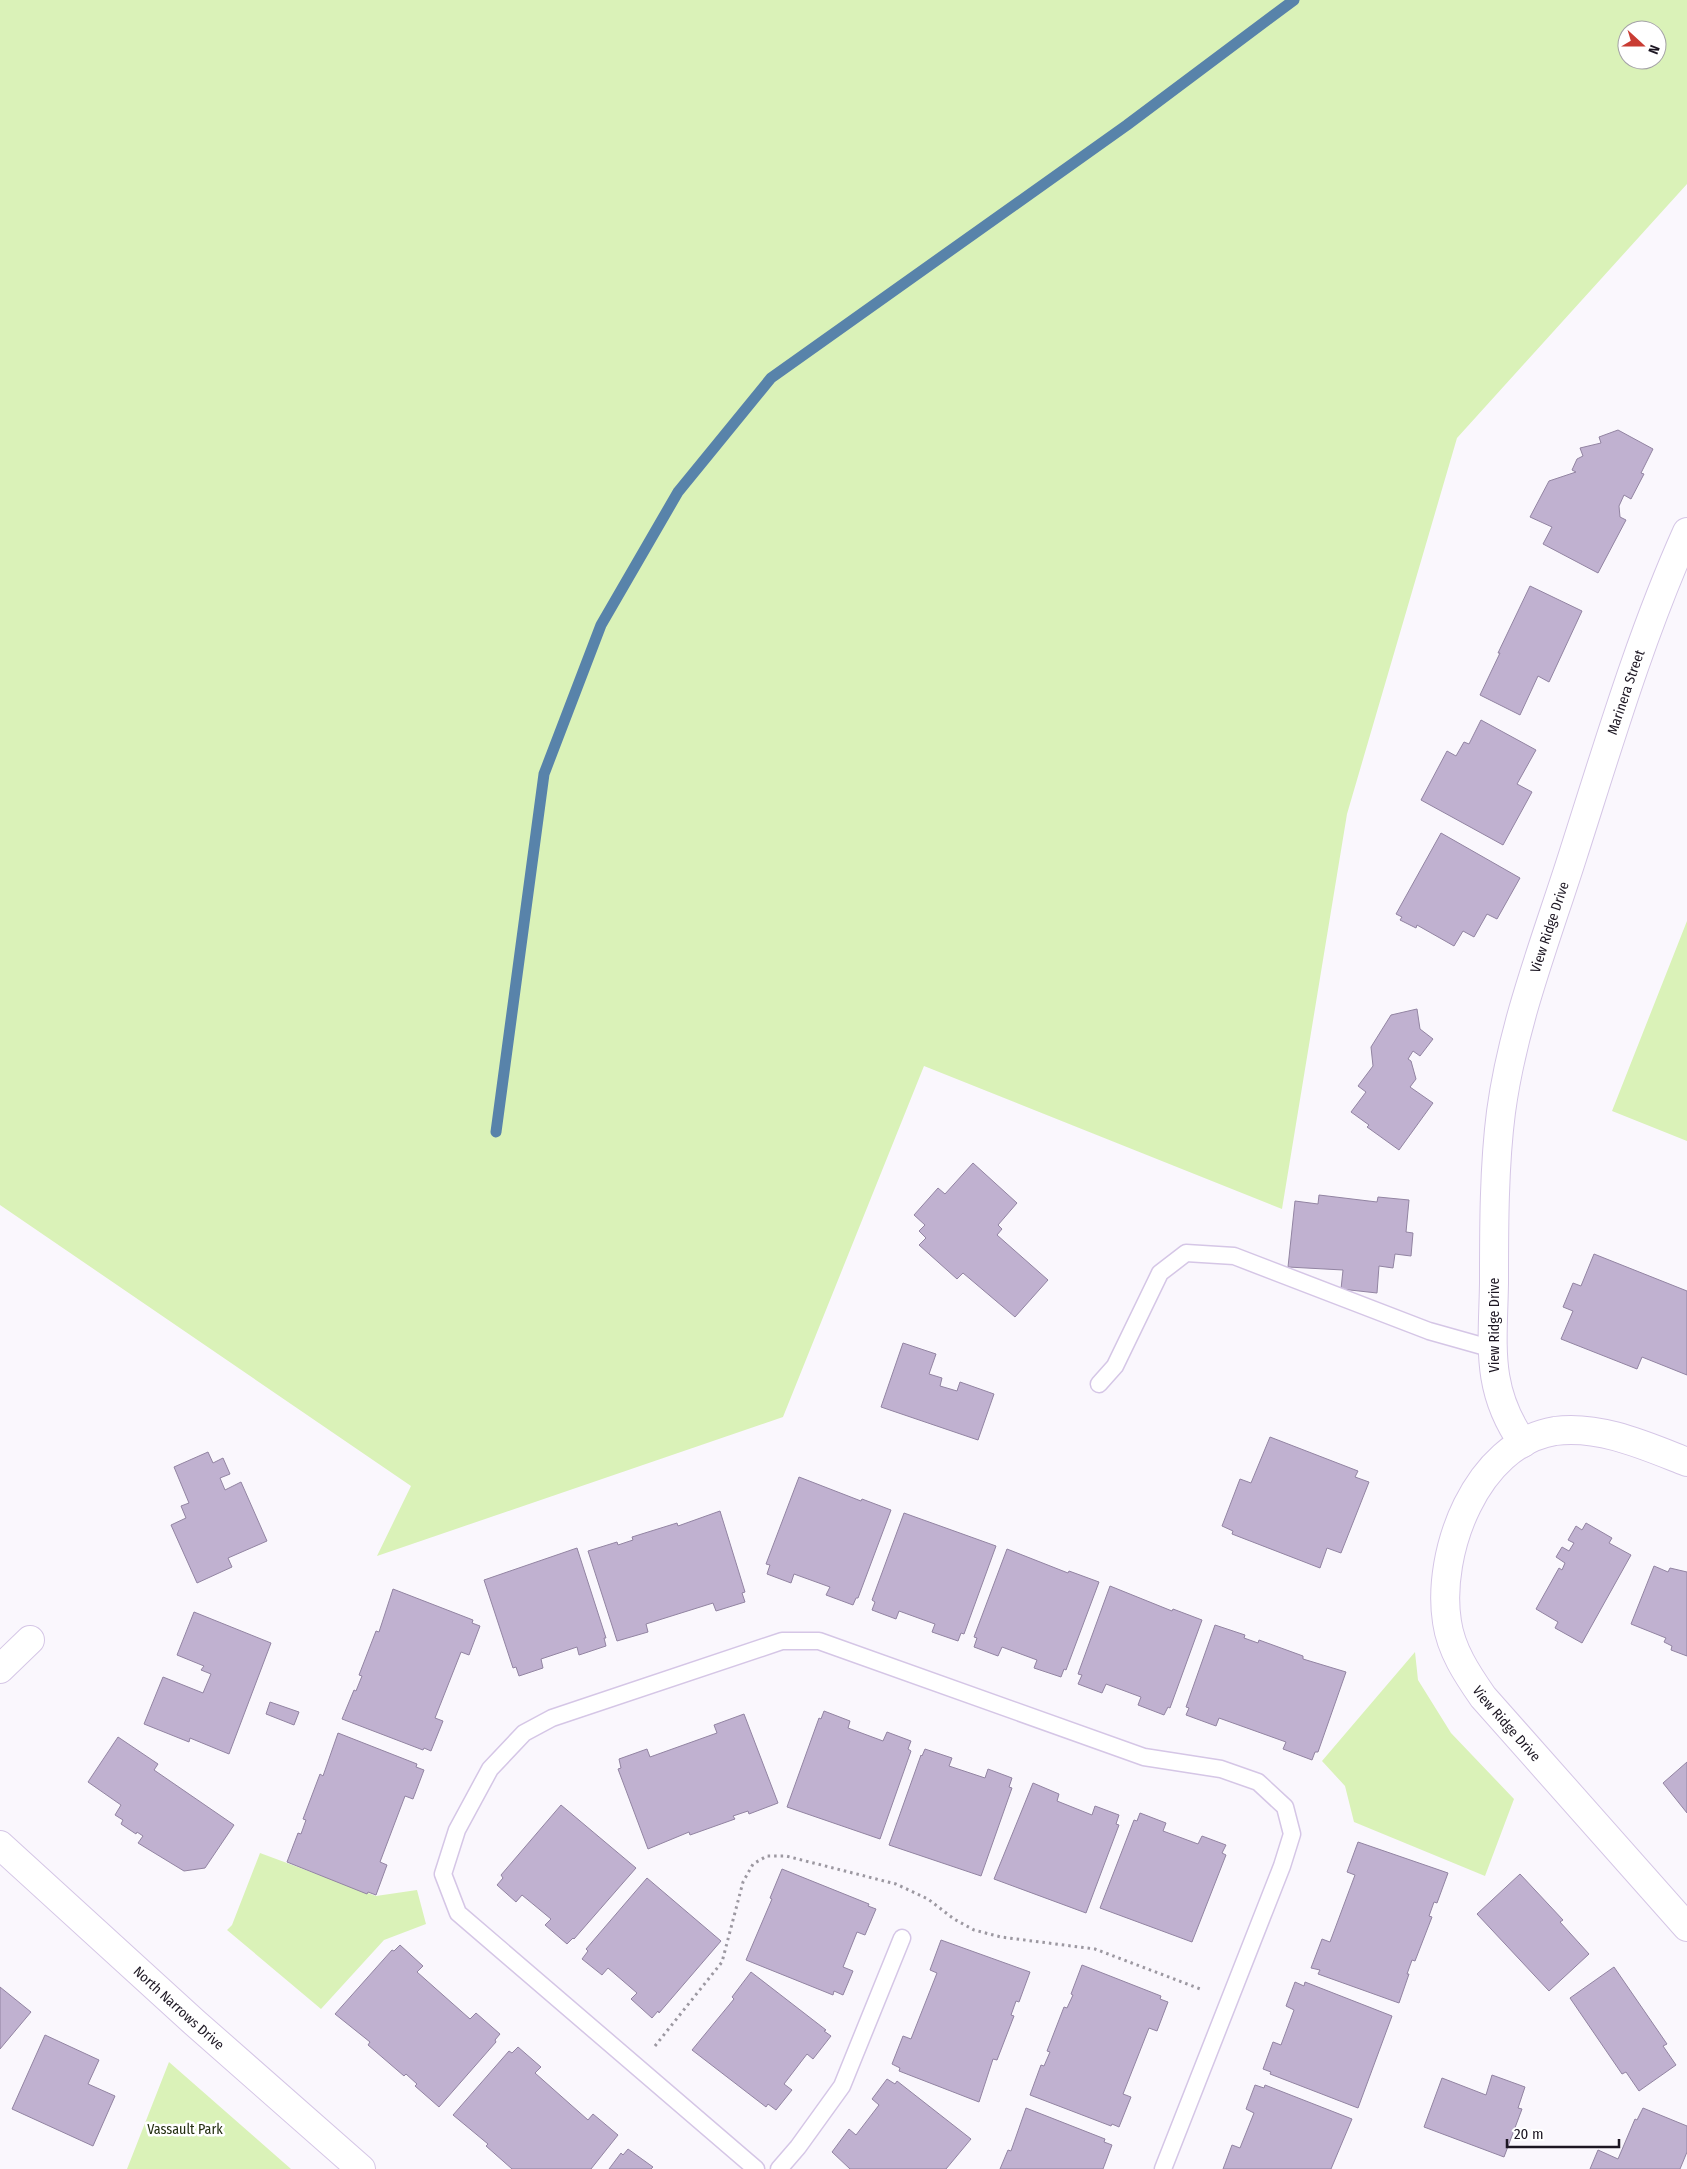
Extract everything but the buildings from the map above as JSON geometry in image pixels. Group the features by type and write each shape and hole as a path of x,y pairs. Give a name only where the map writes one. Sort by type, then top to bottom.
{"street":[{"name":"Marinera Street","path":"1573,855 1623,692 1687,532"},
{"name":"View Ridge Drive","path":"1573,855 1515,1037 1501,1113 1494,1240 1493,1369 1500,1400 1512,1428 1523,1443 1506,1456 1483,1480 1466,1508 1457,1529 1448,1562 1444,1605 1451,1640 1469,1676 1500,1720 1687,1927"},
{"path":"1523,1443 1556,1431 1583,1431 1616,1437 1687,1462"},
{"path":"0,1669 30,1640"},
{"name":"North Narrows Drive","path":"0,1845 194,2022 361,2169"}],"lane":[{"path":"1099,1384 1115,1366 1160,1273 1186,1253 1234,1256 1429,1331 1493,1349"},
{"path":"756,2169 458,1913 443,1874 457,1830 490,1769 524,1733 552,1718 782,1641 819,1641 1144,1757 1221,1769 1258,1782 1285,1807 1292,1834 1282,1866 1163,2169"},
{"path":"779,2169 798,2147 842,2086 902,1938"}],"green space":[{"path":"0,0 1687,0 1687,184 1457,438 1347,814 1282,1209 924,1066 783,1417 377,1556 411,1486 0,1205"},
{"path":"1687,921 1687,1141 1612,1111"},
{"path":"1415,1652 1418,1680 1451,1733 1514,1799 1485,1876 1354,1822 1345,1786 1322,1761"},
{"path":"260,1853 376,1896 417,1890 426,1924 384,1940 321,2009 227,1930 232,1925"},
{"name":"Vassault Park","path":"169,2062 291,2169 127,2169"}],"waterway":[{"path":"496,1132 544,774 601,625 678,492 771,378 1127,125 1294,0"}]}
